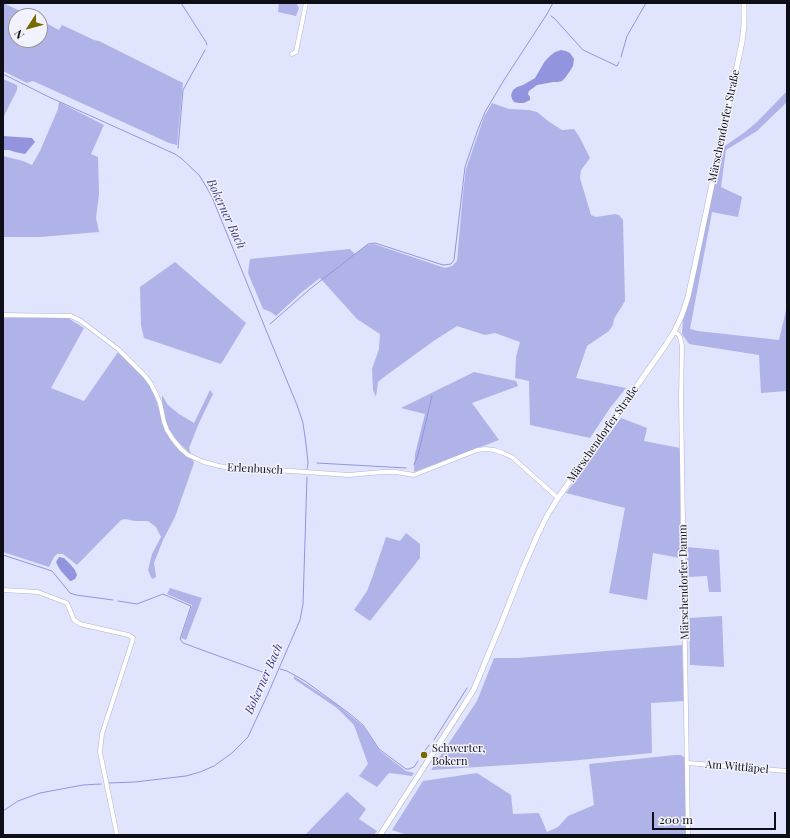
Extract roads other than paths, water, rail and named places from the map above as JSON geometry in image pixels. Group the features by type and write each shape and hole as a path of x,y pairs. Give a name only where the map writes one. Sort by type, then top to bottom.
{"street":[{"path":"292,54 296,52 306,3"},
{"name":"Märschendorfer Straße","path":"380,835 474,689 535,541 548,514 666,346 682,315 688,297 742,42 744,3"},
{"name":"Erlenbusch","path":"3,316 71,316 81,321 118,348 152,384 160,403 164,422 172,438 188,455 204,462 231,468 349,475 396,472 414,475 477,450 485,449 503,453 512,458 558,498"},
{"name":"Märschendorfer Damm","path":"674,332 678,334 682,346 681,398 688,835"},
{"path":"3,590 38,592 66,603 74,620 80,624 128,635 133,638 102,734 100,752 117,835"},
{"name":"Am Wittläpel","path":"687,763 787,771"}],"waterway":[{"path":"181,3 207,45"},
{"path":"270,324 310,289 368,244 375,243 443,265 451,264 454,260 465,167 477,132 485,112 553,3"},
{"path":"621,57 627,36 646,3"},
{"path":"551,16 583,50 617,66 619,62"},
{"path":"178,148 183,90 205,50"},
{"name":"Bokerner Bach","path":"3,74 49,97 175,154 199,175 212,197 297,405 303,423 308,463 307,469"},
{"path":"414,465 418,455 432,396"},
{"path":"317,463 406,468"},
{"name":"Bokerner Bach","path":"109,783 135,782 186,776 200,772 214,766 232,753 248,737 300,620 303,604 307,477"},
{"path":"3,555 52,571 70,593 113,600"},
{"path":"118,601 137,604 163,594 191,606 180,639 183,643 268,674"},
{"path":"280,669 287,671 305,681 350,714 363,725 379,749 406,769 414,767 418,761"},
{"path":"434,740 467,688"},
{"path":"424,752 429,745"},
{"name":"Bokerner Bach","path":"3,811 18,801 40,793 83,785 101,784"}],"place":[{"name":"Schwerter, Bokern","path":"424,755"}]}
